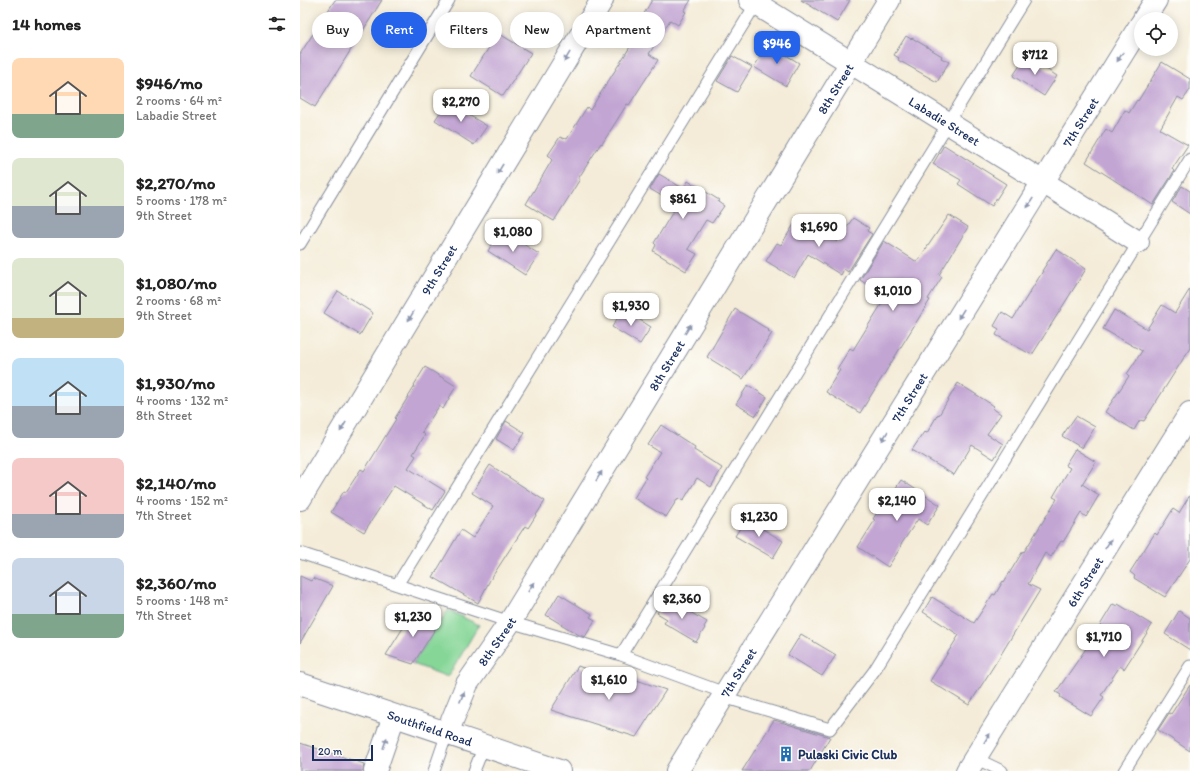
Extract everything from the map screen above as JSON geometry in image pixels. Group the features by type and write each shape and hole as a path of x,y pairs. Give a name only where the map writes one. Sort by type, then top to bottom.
{"street":[{"name":"9th Street","path":"300,499 602,0"},
{"name":"8th Street","path":"447,733 467,684 510,622 889,0"},
{"path":"1148,12 1156,0"},
{"name":"Labadie Street","path":"755,1 1138,242"},
{"name":"7th Street","path":"677,771 1134,35"},
{"name":"6th Street","path":"971,765 1190,413"},
{"name":"Southfield Road","path":"300,684 559,771"},
{"path":"375,771 394,716"}],"lane":[{"path":"300,244 449,0"},
{"path":"621,655 1024,0"},
{"path":"397,585 755,1"},
{"path":"300,553 510,622 621,655 724,695 830,729 874,671 1190,159"},
{"path":"1124,771 1190,666"},
{"path":"434,771 447,733"},
{"path":"474,771 484,746"},
{"path":"971,765 1002,771"}],"green space":[{"path":"448,610 479,625 448,677 413,664"}],"building":[{"path":"335,0 382,0 374,12 371,12 371,18 363,30 363,12 327,12"},
{"path":"652,0 691,0 678,25 670,20 665,28 665,12 645,12"},
{"path":"801,0 850,0 837,22"},
{"path":"312,35 312,48 352,48 315,107 300,98 300,54"},
{"path":"502,35 510,40 510,48 523,48 531,53 503,96 471,76 489,48 502,48"},
{"path":"906,36 942,56 941,58 949,62 937,82 898,60 899,58 894,55"},
{"path":"768,44 799,63 786,86 754,67"},
{"path":"629,48 653,48 649,54 658,60 629,105 627,104 602,144 601,143 554,221 526,204 552,160 552,158 548,155 560,137 567,139 587,107 590,110"},
{"path":"732,56 752,67 737,92 717,81"},
{"path":"1026,56 1057,76 1044,96 1013,76"},
{"path":"1162,62 1190,79 1190,90 1183,100 1178,97 1160,129 1188,145 1172,169 1174,171 1153,205 1086,162 1106,129 1112,133 1125,110 1129,113"},
{"path":"447,102 487,126 474,145 435,120"},
{"path":"944,145 1006,184 992,206 958,184 961,180 933,164"},
{"path":"659,174 684,189 688,181 719,200 718,202 724,206 712,223 706,220 688,249 697,254 686,271 653,251 656,245 654,243 677,205 650,189"},
{"path":"1182,186 1190,191 1190,214 1172,202"},
{"path":"949,215 968,227 939,275 942,277 928,299 930,300 860,413 826,392 840,370 837,369 850,348 853,350 886,297 860,280 884,241 917,262"},
{"path":"798,218 837,242 853,218 869,228 867,231 872,234 848,272 844,269 841,275 808,254 794,278 766,261 777,243 781,245"},
{"path":"499,232 506,236 507,234 539,254 525,275 488,251"},
{"path":"1056,249 1086,269 1032,355 996,335 999,329 994,326 1002,312 1013,319"},
{"path":"1190,289 1190,348 1144,421 1140,420 1134,430 1105,412 1129,376 1127,374 1142,351 1103,329 1114,310 1147,329 1162,305 1175,313"},
{"path":"338,291 373,313 360,335 324,313"},
{"path":"623,309 651,327 640,344 612,327"},
{"path":"735,309 772,333 743,379 707,357"},
{"path":"425,367 456,386 443,409 439,406 422,432 425,435 413,454 416,456 408,468 445,491 433,510 394,486 364,532 331,512 344,491 346,492 361,469 364,471 396,419 395,418"},
{"path":"958,383 994,406 992,408 1001,414 987,434 1003,444 994,459 972,445 954,475 912,450 924,432 927,433"},
{"path":"748,385 767,397 756,416 736,404"},
{"path":"1076,416 1095,427 1082,448 1062,436"},
{"path":"506,421 525,433 514,450 496,439"},
{"path":"661,425 695,447 694,450 722,468 711,487 697,478 683,501 678,498 666,517 634,498 646,478 644,477 660,452 648,445"},
{"path":"1075,449 1096,462 1082,484 1099,495 1086,517 1081,513 1063,542 1061,541 1051,557 1045,553 1028,584 1040,590 969,705 930,681 959,635 923,612 932,597 974,623 993,594 995,595 1003,581 1004,582 1057,499 1053,497 1070,468 1065,465"},
{"path":"490,465 545,501 528,528 525,526 490,580 478,603 433,577 461,530 473,538 493,506 472,493"},
{"path":"901,480 940,505 927,525 918,519 888,567 858,547 875,520 873,519 885,500 887,502"},
{"path":"1190,495 1190,559 1165,597 1134,578 1135,576 1130,572 1155,533 1157,535 1173,509 1179,513"},
{"path":"746,519 783,541 773,558 735,536"},
{"path":"300,576 311,581 313,578 333,586 300,643"},
{"path":"559,594 592,614 590,617 595,620 585,637 579,635 546,615"},
{"path":"666,598 707,622 696,642 664,623 667,619 657,613"},
{"path":"1113,604 1117,606 1118,604 1152,625 1124,669 1120,666 1101,695 1104,697 1091,716 1060,697 1061,695 1056,692 1085,650"},
{"path":"1179,611 1190,618 1190,650 1165,634"},
{"path":"413,612 441,620 413,664 386,655"},
{"path":"801,634 836,655 822,676 788,655"},
{"path":"578,666 607,677 610,671 666,690 636,737 551,710"},
{"path":"1190,685 1190,751 1158,730 1169,713 1171,714"},
{"name":"Pulaski Civic Club","path":"774,720 830,737 810,771 742,771"},
{"path":"300,743 364,764 363,771 300,771"}],"place":[{"name":"Pulaski Civic Club","path":"786,754"}]}
